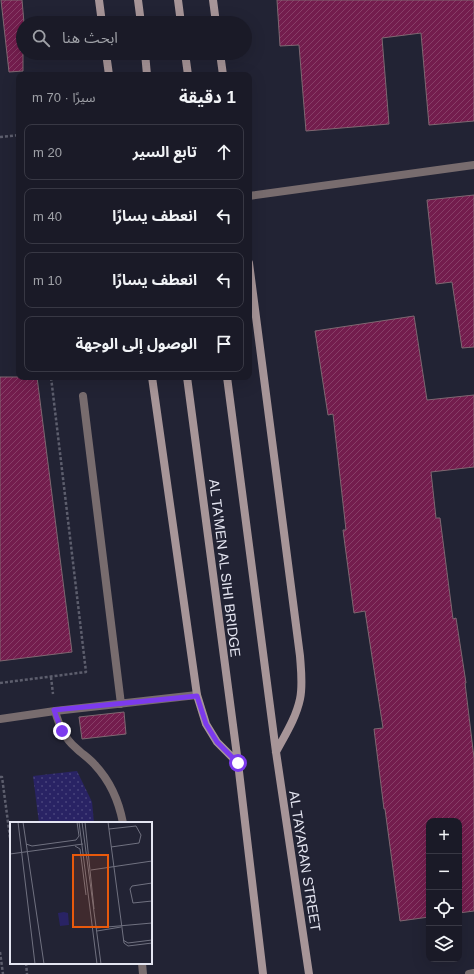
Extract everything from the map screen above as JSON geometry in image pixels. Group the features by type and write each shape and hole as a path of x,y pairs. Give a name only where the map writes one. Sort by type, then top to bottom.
{"main road":[{"path":"99,0 101,16"},
{"path":"138,0 140,16"},
{"path":"178,0 180,16"},
{"path":"213,0 215,16"},
{"path":"107,60 109,72"},
{"path":"145,60 147,72"},
{"path":"186,60 188,72"},
{"path":"221,60 223,72"},
{"path":"252,286 300,656 302,682 300,699 293,719 276,752"},
{"path":"152,380 197,696 206,724 217,742 238,763 263,974"},
{"name":"AL TA'MEN AL SIHI BRIDGE","path":"187,380 238,763"},
{"name":"AL TA'MEN AL SIHI BRIDGE","path":"227,380 276,752"},
{"name":"AL TAYARAN STREET","path":"276,752 309,974"}],"street":[{"path":"252,196 474,165"},
{"path":"83,396 121,704"},
{"path":"0,718 54,710 197,696"},
{"path":"54,710 62,731 68,740 95,764 103,775 116,799 123,822"},
{"path":"142,964 143,974"},
{"path":"469,974 474,973"}],"path":[{"path":"0,137 16,135"},
{"path":"0,683 86,672 51,380"},
{"path":"0,777 2,777 10,837"},
{"path":"0,952 3,974"},
{"path":"26,964 27,974"}],"shaded area":[{"path":"77,771 92,802 94,822 39,822 33,776"}],"building":[{"path":"1,0 22,0 23,16 16,16 16,60 23,60 23,71 9,72"},
{"path":"277,0 474,0 474,121 429,125 421,33 382,38 389,124 306,131 299,45 280,46"},
{"path":"474,195 474,347 462,348 452,282 436,284 427,200"},
{"path":"414,316 427,400 474,395 474,467 431,472 436,518 440,518 453,619 456,618 466,683 474,758 474,911 462,913 462,818 426,818 426,917 400,921 374,729 383,728 365,611 354,613 343,530 346,530 333,414 328,415 315,331"},
{"path":"0,377 16,377 16,380 37,380 72,652 0,661"},
{"path":"124,712 126,734 82,739 79,717"}],"route":[{"path":"62,731 54,710 197,696 206,724 217,742 238,763"}]}
